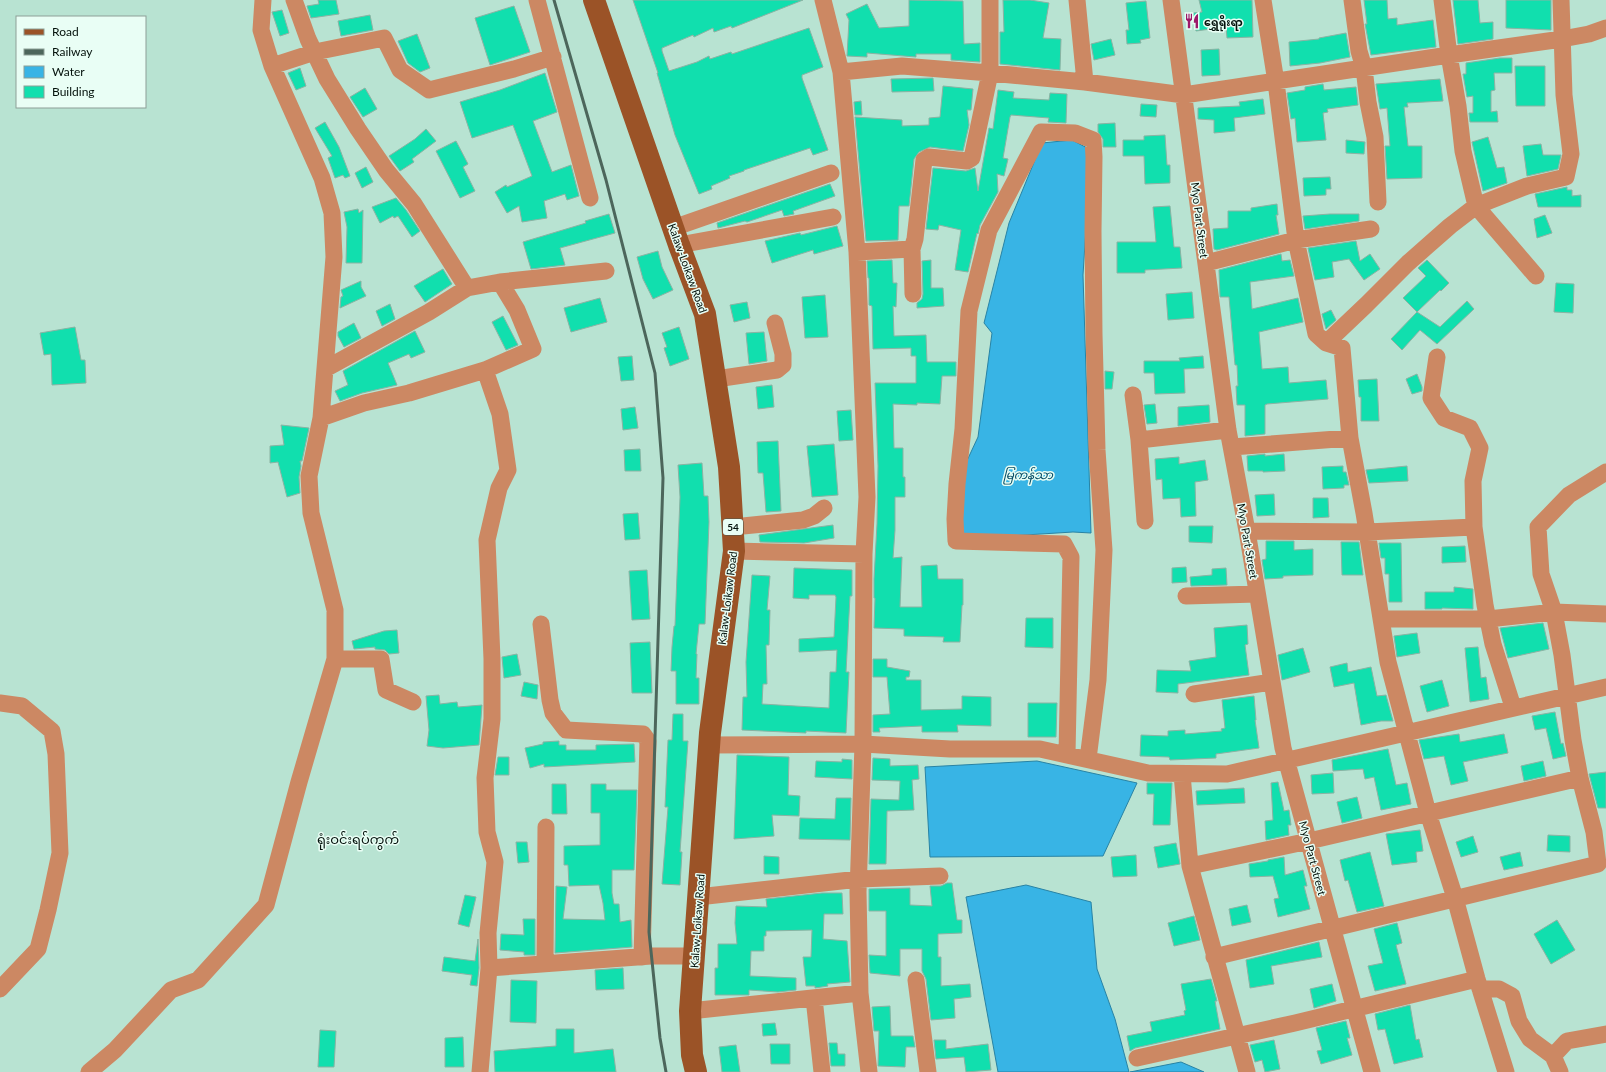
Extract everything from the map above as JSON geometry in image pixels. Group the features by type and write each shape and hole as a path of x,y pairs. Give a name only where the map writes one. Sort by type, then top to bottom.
{"main road":[{"name":"Kalaw-Loikaw Road","path":"594,0 676,237 705,314 729,467 734,551 709,745 690,1011 692,1055 696,1072"}],"street":[{"path":"89,1072 115,1050 171,990 198,980 266,905 299,782 335,659 335,610 311,512 309,476 321,418 334,257 332,213 322,178 272,66 261,30 264,0"},
{"path":"294,0 308,39 327,79 386,170 414,204 467,288"},
{"path":"537,0 590,198"},
{"path":"822,0 841,72 857,252 867,497 864,554 863,744 859,879 860,993 869,1072"},
{"path":"913,294 912,250 915,239 924,160 929,157 967,161 972,158 990,72 990,0"},
{"path":"1077,0 1085,82"},
{"name":"Myo Part Street","path":"1171,0 1228,430 1247,531 1283,748 1372,1072"},
{"path":"1263,0 1276,82 1296,240 1316,334 1326,343 1342,348 1350,438 1388,662 1428,813 1455,898 1506,1072"},
{"path":"1352,0 1359,51 1364,68 1368,102 1375,137 1378,202"},
{"path":"1442,0 1458,106 1463,151 1476,206 1536,276"},
{"path":"1326,343 1408,263 1450,226 1476,206 1527,186 1566,177 1571,154 1564,95 1562,0"},
{"path":"841,72 902,66 990,72 1085,82 1184,95 1276,82 1449,54 1562,39 1589,34 1606,28"},
{"path":"272,66 315,52 384,38 400,70 429,90 514,69 552,57"},
{"path":"1067,754 1071,557 1064,544 956,541 955,520 963,429 969,311 988,230 1041,132 1074,133 1093,140 1094,334 1098,450 1104,550 1098,680 1088,759"},
{"path":"676,237 831,173"},
{"path":"676,237 833,217"},
{"path":"1206,263 1296,240 1371,229"},
{"path":"857,252 912,250"},
{"path":"325,369 429,312 467,288 500,282 606,272"},
{"path":"321,418 364,403 409,393 485,370 533,349 517,310 500,282"},
{"path":"716,379 777,370 783,365 783,354 775,323"},
{"path":"1437,357 1431,398 1444,418 1470,428 1480,448 1473,482 1474,527 1493,644 1513,707"},
{"path":"480,1072 489,968 488,933 494,862 487,832 484,778 492,719 492,659 487,540 499,488 508,470 500,414 485,370"},
{"path":"1133,395 1139,440 1146,521"},
{"path":"1139,440 1228,430"},
{"path":"1232,447 1350,438"},
{"path":"1214,957 1598,864 1594,832 1580,778 1562,655 1554,612 1541,574 1538,527 1569,495 1606,472"},
{"path":"733,527 803,520 814,516 824,508"},
{"path":"1247,531 1367,532 1474,527"},
{"path":"734,551 864,554"},
{"path":"1186,596 1257,594"},
{"path":"1381,619 1488,619 1554,612 1606,614"},
{"path":"541,624 550,700 553,713 566,730 631,732 643,734 648,741 642,957"},
{"path":"335,659 381,659 386,690 413,702"},
{"path":"1194,694 1272,682"},
{"path":"709,745 863,744 950,749 1040,749 1148,773 1227,774 1606,686"},
{"path":"0,703 22,706 52,731 56,754 60,853 38,949 0,989"},
{"path":"1182,774 1190,866 1236,1037 1247,1072"},
{"path":"1190,866 1309,841 1580,778"},
{"path":"545,964 546,827"},
{"path":"698,896 859,879 940,876"},
{"path":"489,968 642,957 694,956"},
{"path":"916,980 928,1072"},
{"path":"1137,1058 1236,1037 1355,1008 1479,984 1500,989 1512,996 1519,1021 1530,1039 1553,1056 1560,1072"},
{"path":"690,1011 860,993"},
{"path":"814,998 822,1072"},
{"path":"1553,1056 1567,1041 1606,1034"}],"water":[{"name":"မြကန်သာ","path":"1072,140 1091,150 1083,275 1091,533 1073,532 961,539 964,467 978,437 992,333 984,323 1009,223 1042,143"},
{"path":"1037,761 1137,783 1103,856 930,857 925,767"},
{"path":"1026,885 1091,902 1097,969 1115,1019 1129,1072 998,1072 966,897"},
{"path":"1181,1062 1204,1072 1130,1072"}],"building":[{"path":"318,0 336,0 339,14 311,18 307,6 319,4"},
{"path":"633,0 803,0 732,28 731,26 714,32 713,28 694,37 693,35 662,48 662,51 669,71 697,62 709,56 710,59 731,52 732,54 809,28 823,67 802,75 802,78 828,150 813,155 810,148 744,170 729,176 730,178 711,186 712,189 699,194 675,135 658,73"},
{"path":"909,0 963,1 964,44 980,43 980,62 951,60 951,54 916,54 916,57 867,53 867,57 847,56 849,20 846,14 867,4 879,28 909,26"},
{"path":"1003,0 1030,0 1049,3 1043,38 1061,39 1060,70 1000,64 1000,32 1004,32"},
{"path":"1199,0 1252,0 1253,37 1227,38 1226,27 1196,31 1193,13 1202,12"},
{"path":"1364,0 1387,0 1388,19 1397,18 1397,25 1433,20 1436,47 1371,55 1365,24 1367,24"},
{"path":"1453,0 1478,0 1480,23 1493,22 1493,39 1458,44"},
{"path":"1506,0 1551,0 1551,30 1506,28"},
{"path":"1146,1 1150,38 1140,40 1141,43 1127,44 1126,30 1129,30 1126,3"},
{"path":"514,6 530,52 490,65 475,18"},
{"path":"282,10 289,33 280,36 272,12"},
{"path":"370,15 373,30 341,36 338,21"},
{"path":"1346,33 1350,57 1320,63 1290,66 1289,42 1319,39"},
{"path":"417,34 430,68 420,72 408,63 398,41"},
{"path":"1111,39 1115,55 1094,60 1091,44"},
{"path":"1219,49 1220,75 1202,76 1201,50"},
{"path":"1500,58 1512,58 1512,73 1494,73 1495,90 1491,91 1491,112 1497,111 1498,122 1470,122 1469,113 1473,113 1473,96 1467,97 1463,74 1466,74 1466,63"},
{"path":"1515,66 1545,66 1545,106 1516,106"},
{"path":"300,68 306,86 296,90 288,73"},
{"path":"545,73 557,112 533,121 552,172 571,165 579,196 567,200 565,194 544,201 547,218 522,222 519,206 507,213 495,192 506,185 507,187 532,176 513,125 472,138 460,102 500,90"},
{"path":"933,78 934,91 892,92 891,79"},
{"path":"1440,79 1443,101 1407,103 1408,107 1404,107 1408,146 1422,146 1422,178 1387,179 1385,146 1390,146 1387,108 1380,109 1376,84"},
{"path":"1323,84 1324,90 1356,87 1358,105 1327,109 1328,112 1323,113 1326,140 1297,142 1295,118 1291,119 1287,93 1305,90 1305,87"},
{"path":"943,86 973,89 971,110 967,110 969,125 963,151 930,147 919,152 914,159 909,206 899,206 898,240 866,241 855,117 902,120 902,126 929,125 929,118 940,117"},
{"path":"365,88 377,109 363,117 350,97"},
{"path":"998,90 1014,92 1013,98 1049,100 1050,93 1067,94 1066,123 1048,122 1049,118 1011,115 1003,158 1008,159 1004,176 997,174 998,192 980,225 978,234 977,233 968,272 955,270 961,230 939,225 938,230 926,229 933,168 966,171 975,168 978,191 989,128 993,129"},
{"path":"1263,99 1265,114 1234,118 1235,131 1214,133 1214,120 1198,119 1198,108 1240,106 1239,102"},
{"path":"861,101 862,115 855,115 854,102"},
{"path":"1141,104 1157,105 1156,117 1140,116"},
{"path":"325,122 339,147 350,176 345,178 343,175 335,178 328,158 332,156 315,128"},
{"path":"1115,123 1116,147 1103,147 1103,139 1098,132 1098,124"},
{"path":"426,129 436,141 412,159 414,162 400,171 389,156 415,139"},
{"path":"1165,135 1167,165 1170,165 1170,183 1145,184 1144,156 1123,156 1123,140 1144,140 1144,136"},
{"path":"1488,137 1497,168 1504,167 1507,183 1483,191 1472,142"},
{"path":"1346,140 1365,142 1364,154 1346,153"},
{"path":"456,141 468,164 463,167 475,191 460,198 436,151"},
{"path":"1541,144 1543,155 1561,155 1558,169 1527,176 1523,146"},
{"path":"366,167 373,182 362,188 355,173"},
{"path":"1330,177 1331,189 1326,189 1326,195 1304,196 1303,178"},
{"path":"830,184 835,196 793,211 794,214 784,216 782,210 747,222 745,221 718,228 717,223"},
{"path":"1567,187 1567,190 1572,190 1572,196 1581,195 1581,207 1538,207 1535,194"},
{"path":"396,198 420,231 412,237 398,216 394,218 393,216 380,223 372,207"},
{"path":"1277,204 1278,215 1276,215 1279,234 1217,250 1214,249 1213,229 1228,228 1228,211 1251,211 1251,208"},
{"path":"1170,206 1174,247 1180,247 1182,268 1145,270 1145,273 1117,273 1117,242 1156,242 1153,207"},
{"path":"358,209 359,213 363,210 362,263 346,263 347,227 344,212"},
{"path":"609,214 615,233 560,248 565,265 531,269 523,242 586,223 585,221"},
{"path":"1359,214 1359,221 1305,229 1303,216"},
{"path":"1545,215 1552,233 1537,238 1534,219"},
{"path":"837,226 843,246 814,254 813,250 772,263 765,241 800,233 801,235"},
{"path":"1356,241 1360,261 1370,254 1380,269 1364,280 1349,259 1332,262 1334,277 1315,280 1308,248"},
{"path":"658,251 662,267 673,290 653,299 643,279 637,257"},
{"path":"1281,254 1282,261 1290,260 1294,276 1250,282 1252,309 1298,298 1303,322 1259,332 1262,369 1288,367 1289,383 1326,380 1328,399 1267,404 1265,405 1265,434 1245,436 1245,405 1237,405 1237,365 1235,365 1229,297 1220,297 1219,270"},
{"path":"892,260 893,283 897,283 896,307 893,306 894,336 926,335 927,362 956,362 956,376 942,376 940,404 893,404 894,448 903,448 903,477 905,477 905,497 895,497 893,558 902,557 900,607 922,607 921,566 937,565 938,579 963,579 963,605 960,642 943,642 944,637 904,636 904,629 874,628 874,579 878,466 875,383 916,383 916,356 911,356 911,348 873,349 872,306 869,305 869,278 867,261"},
{"path":"931,260 931,288 943,288 944,306 917,308 917,303 922,299 923,294 922,261"},
{"path":"1427,260 1449,283 1417,312 1403,298 1426,276 1418,268"},
{"path":"443,269 452,284 425,302 414,286"},
{"path":"361,281 361,287 366,296 340,308 341,297 343,296 341,290"},
{"path":"1556,283 1574,284 1573,313 1554,312"},
{"path":"1192,292 1194,318 1168,320 1166,294"},
{"path":"825,295 828,337 805,338 802,297"},
{"path":"600,298 607,322 571,332 564,308"},
{"path":"1467,301 1474,309 1437,344 1420,330 1402,350 1391,339 1417,312 1440,327"},
{"path":"747,302 750,318 734,322 730,305"},
{"path":"390,304 395,319 382,326 376,311"},
{"path":"1331,310 1336,320 1326,329 1322,314"},
{"path":"503,316 518,345 506,350 492,322"},
{"path":"354,323 361,338 344,347 338,336 338,332"},
{"path":"75,327 81,360 85,360 86,383 52,385 51,354 44,355 40,333"},
{"path":"679,327 689,359 670,366 664,348 667,347 662,333"},
{"path":"415,331 425,352 411,358 409,354 388,363 397,385 362,393 340,401 335,391 348,385 343,371"},
{"path":"764,332 767,361 749,364 746,333"},
{"path":"632,356 634,380 621,381 618,357"},
{"path":"1203,356 1204,368 1184,369 1185,393 1155,394 1154,373 1144,373 1144,361 1180,361 1179,358"},
{"path":"1105,371 1114,372 1112,389 1105,389"},
{"path":"1417,374 1422,391 1412,394 1406,379"},
{"path":"1377,379 1379,421 1361,421 1361,397 1359,397 1358,380"},
{"path":"772,385 774,407 758,409 756,387"},
{"path":"1155,404 1157,423 1147,424 1144,405"},
{"path":"1209,405 1210,422 1178,426 1178,407"},
{"path":"635,407 638,428 623,430 621,409"},
{"path":"851,410 853,440 839,441 837,411"},
{"path":"281,425 309,428 302,461 300,461 300,493 287,497 278,462 270,463 270,446 284,445"},
{"path":"778,441 781,511 766,512 763,473 758,473 757,442"},
{"path":"834,444 838,495 812,497 807,446"},
{"path":"640,449 641,471 625,471 624,450"},
{"path":"1265,454 1265,456 1284,454 1285,471 1248,471 1247,456"},
{"path":"1179,457 1179,464 1205,460 1208,480 1195,482 1196,516 1181,517 1180,498 1163,499 1162,479 1156,480 1155,459"},
{"path":"702,463 704,496 708,496 709,522 705,624 699,624 696,654 696,678 699,678 699,704 676,704 676,671 671,671 675,626 680,497 678,465"},
{"path":"1343,466 1343,472 1346,472 1349,485 1344,485 1344,488 1323,489 1322,467"},
{"path":"1407,466 1408,481 1369,483 1366,470"},
{"path":"1274,494 1275,515 1257,516 1255,495"},
{"path":"1313,498 1328,498 1329,517 1313,518"},
{"path":"638,513 640,539 625,540 623,514"},
{"path":"833,525 834,538 804,543 760,542 759,535"},
{"path":"1189,526 1213,526 1212,543 1189,542"},
{"path":"1266,541 1294,541 1294,550 1313,549 1313,575 1283,576 1283,578 1265,579 1262,560 1266,559"},
{"path":"1341,542 1359,542 1363,575 1342,575"},
{"path":"1379,543 1401,543 1402,602 1389,602 1389,574 1385,574 1385,558 1381,558"},
{"path":"1465,546 1466,562 1442,563 1442,547"},
{"path":"1186,567 1187,582 1172,583 1172,568"},
{"path":"794,568 852,570 852,596 850,596 846,672 849,672 846,733 742,730 743,697 747,697 746,662 752,575 770,576 767,610 770,610 769,645 766,645 767,684 763,684 762,704 829,708 830,672 836,672 837,650 799,652 799,639 834,637 836,597 835,595 809,595 809,599 793,598"},
{"path":"1226,568 1227,585 1191,586 1190,577 1212,575 1212,569"},
{"path":"647,570 650,619 632,620 629,571"},
{"path":"1454,587 1473,589 1473,609 1425,609 1425,592 1454,592"},
{"path":"1026,618 1053,618 1053,648 1025,647"},
{"path":"1543,623 1549,649 1508,658 1500,628"},
{"path":"1247,625 1248,644 1245,645 1249,675 1178,684 1178,693 1156,692 1157,670 1191,671 1189,661 1216,657 1214,628"},
{"path":"397,630 399,653 389,654 385,650 375,649 375,647 354,649 352,641 384,631"},
{"path":"1417,633 1420,653 1397,657 1394,636"},
{"path":"650,642 652,693 632,693 630,643"},
{"path":"1478,647 1481,678 1486,677 1489,699 1470,702 1465,648"},
{"path":"1303,648 1310,672 1282,680 1278,655"},
{"path":"517,654 521,675 504,678 502,657"},
{"path":"873,659 887,659 887,667 910,671 909,677 906,677 906,680 921,680 921,710 962,709 962,696 991,697 991,726 957,725 958,732 922,732 922,726 879,728 880,732 873,732 873,715 890,714 887,677 873,677"},
{"path":"1347,663 1348,672 1371,667 1377,696 1386,695 1393,721 1381,721 1361,725 1354,683 1334,687 1330,667"},
{"path":"1442,680 1449,706 1427,712 1420,686"},
{"path":"524,682 538,685 537,699 521,696"},
{"path":"439,695 440,704 457,702 458,707 482,705 479,745 443,748 427,746 429,730 426,696"},
{"path":"1254,696 1255,720 1259,748 1216,754 1216,758 1170,760 1169,757 1140,756 1141,735 1168,736 1168,731 1185,730 1185,734 1222,731 1221,729 1225,728 1222,700"},
{"path":"1028,703 1057,703 1056,737 1028,737"},
{"path":"1555,712 1561,744 1563,743 1566,756 1553,759 1546,728 1535,730 1532,716"},
{"path":"673,714 683,714 683,741 688,741 680,852 682,852 680,885 662,884 668,807 665,807 668,740 672,740"},
{"path":"1459,734 1460,742 1504,734 1508,753 1463,762 1468,781 1451,785 1444,756 1424,759 1419,740"},
{"path":"559,741 559,745 566,745 566,750 596,750 596,745 634,744 635,762 544,767 544,764 530,768 525,748 543,744 543,742"},
{"path":"1388,749 1396,785 1407,783 1411,804 1381,810 1374,777 1365,779 1363,769 1333,771 1332,760"},
{"path":"737,755 789,757 788,795 800,796 799,816 772,815 774,836 734,839"},
{"path":"498,757 509,757 509,775 495,775"},
{"path":"873,758 890,759 890,766 918,765 919,779 912,780 914,810 887,811 886,864 869,864 871,799 899,800 900,781 872,780"},
{"path":"842,759 852,760 852,779 815,777 816,761 842,762"},
{"path":"1543,761 1546,776 1524,781 1521,766"},
{"path":"1606,772 1606,808 1598,808 1589,774"},
{"path":"1333,773 1334,793 1312,794 1311,775"},
{"path":"1278,782 1284,811 1289,810 1291,825 1288,825 1289,835 1266,840 1265,821 1273,820 1271,783"},
{"path":"1147,783 1172,783 1170,825 1153,825 1154,794 1147,794"},
{"path":"552,784 566,784 567,814 552,814"},
{"path":"591,784 606,784 606,790 637,790 634,870 612,870 612,893 614,904 619,904 620,922 631,920 632,947 555,953 556,886 567,887 563,919 605,920 599,885 569,886 568,865 564,865 564,846 600,845 600,813 591,813"},
{"path":"1244,788 1245,803 1197,805 1196,791"},
{"path":"1357,797 1362,818 1342,823 1337,802"},
{"path":"836,798 851,798 850,840 799,839 800,818 835,819"},
{"path":"1420,830 1423,851 1416,852 1417,862 1392,865 1386,834"},
{"path":"1548,835 1570,836 1570,852 1547,851"},
{"path":"1473,836 1478,852 1461,857 1456,842"},
{"path":"516,842 527,842 529,862 518,863"},
{"path":"1176,843 1180,864 1158,868 1154,847"},
{"path":"1370,852 1384,906 1357,912 1348,880 1345,881 1340,860"},
{"path":"1520,852 1523,866 1504,870 1500,857"},
{"path":"1136,855 1137,876 1113,877 1111,857"},
{"path":"764,856 779,857 779,874 764,874"},
{"path":"1284,857 1285,875 1303,870 1307,886 1304,886 1310,909 1278,917 1274,899 1279,898 1273,876 1250,877 1249,864"},
{"path":"947,883 952,883 957,920 962,920 962,933 938,934 938,957 941,957 941,986 970,984 971,997 954,999 955,1018 931,1020 926,979 922,971 922,949 900,949 900,976 870,973 869,955 886,956 886,911 869,911 869,889 910,888 910,905 932,906 930,886 941,886"},
{"path":"822,893 842,893 843,914 824,914 823,939 847,941 850,982 827,984 828,986 815,988 815,986 806,986 803,957 811,957 812,930 766,931 766,936 764,936 764,951 751,951 750,976 796,978 796,990 778,992 749,990 749,995 715,995 715,968 718,968 718,944 737,944 735,923 736,906 767,907 766,899"},
{"path":"465,895 476,897 469,927 458,924"},
{"path":"1247,905 1251,922 1232,926 1229,909"},
{"path":"1194,916 1200,940 1174,946 1168,923"},
{"path":"523,919 535,919 535,955 524,955 524,952 500,950 501,934 524,935"},
{"path":"1557,920 1575,950 1551,964 1534,934"},
{"path":"1397,923 1402,943 1396,945 1406,984 1375,991 1368,966 1383,963 1374,929"},
{"path":"478,939 479,968 477,986 470,985 472,975 442,971 444,957 475,961"},
{"path":"1319,942 1322,957 1271,966 1274,984 1250,988 1246,960"},
{"path":"623,968 624,989 596,990 595,970"},
{"path":"1211,979 1217,1001 1215,1001 1220,1029 1135,1048 1130,1051 1127,1036 1152,1031 1150,1022 1185,1015 1184,1011 1186,1010 1181,984"},
{"path":"511,980 537,981 536,1023 510,1022"},
{"path":"1332,984 1336,1001 1314,1008 1310,989"},
{"path":"1410,1005 1416,1040 1419,1039 1423,1057 1394,1064 1385,1029 1378,1030 1375,1014"},
{"path":"890,1006 891,1036 913,1036 915,1047 906,1047 905,1067 878,1066 879,1031 874,1031 872,1007"},
{"path":"1346,1021 1350,1038 1347,1038 1352,1055 1321,1064 1317,1051 1322,1050 1316,1028"},
{"path":"775,1023 777,1035 763,1036 762,1024"},
{"path":"556,1029 574,1029 574,1053 613,1049 616,1072 495,1072 494,1051 556,1046"},
{"path":"320,1030 336,1031 334,1067 318,1067"},
{"path":"463,1037 464,1067 445,1067 445,1038"},
{"path":"934,1040 946,1040 946,1049 988,1044 991,1070 966,1072 964,1057 936,1059"},
{"path":"1274,1040 1280,1069 1265,1072 1262,1060 1255,1062 1250,1045"},
{"path":"829,1043 837,1043 838,1054 845,1054 845,1066 831,1066"},
{"path":"770,1044 790,1044 790,1064 771,1064"},
{"path":"736,1045 740,1072 722,1072 719,1047"}],"railway":[{"path":"554,0 606,180 655,373 663,478 649,932 660,1038 666,1072"}],"place":[{"name":"ရွှေရိုးရာ","path":"1192,21"}],"district":[{"name":"ရုံးဝင်းရပ်ကွက်","path":"358,839"}]}
